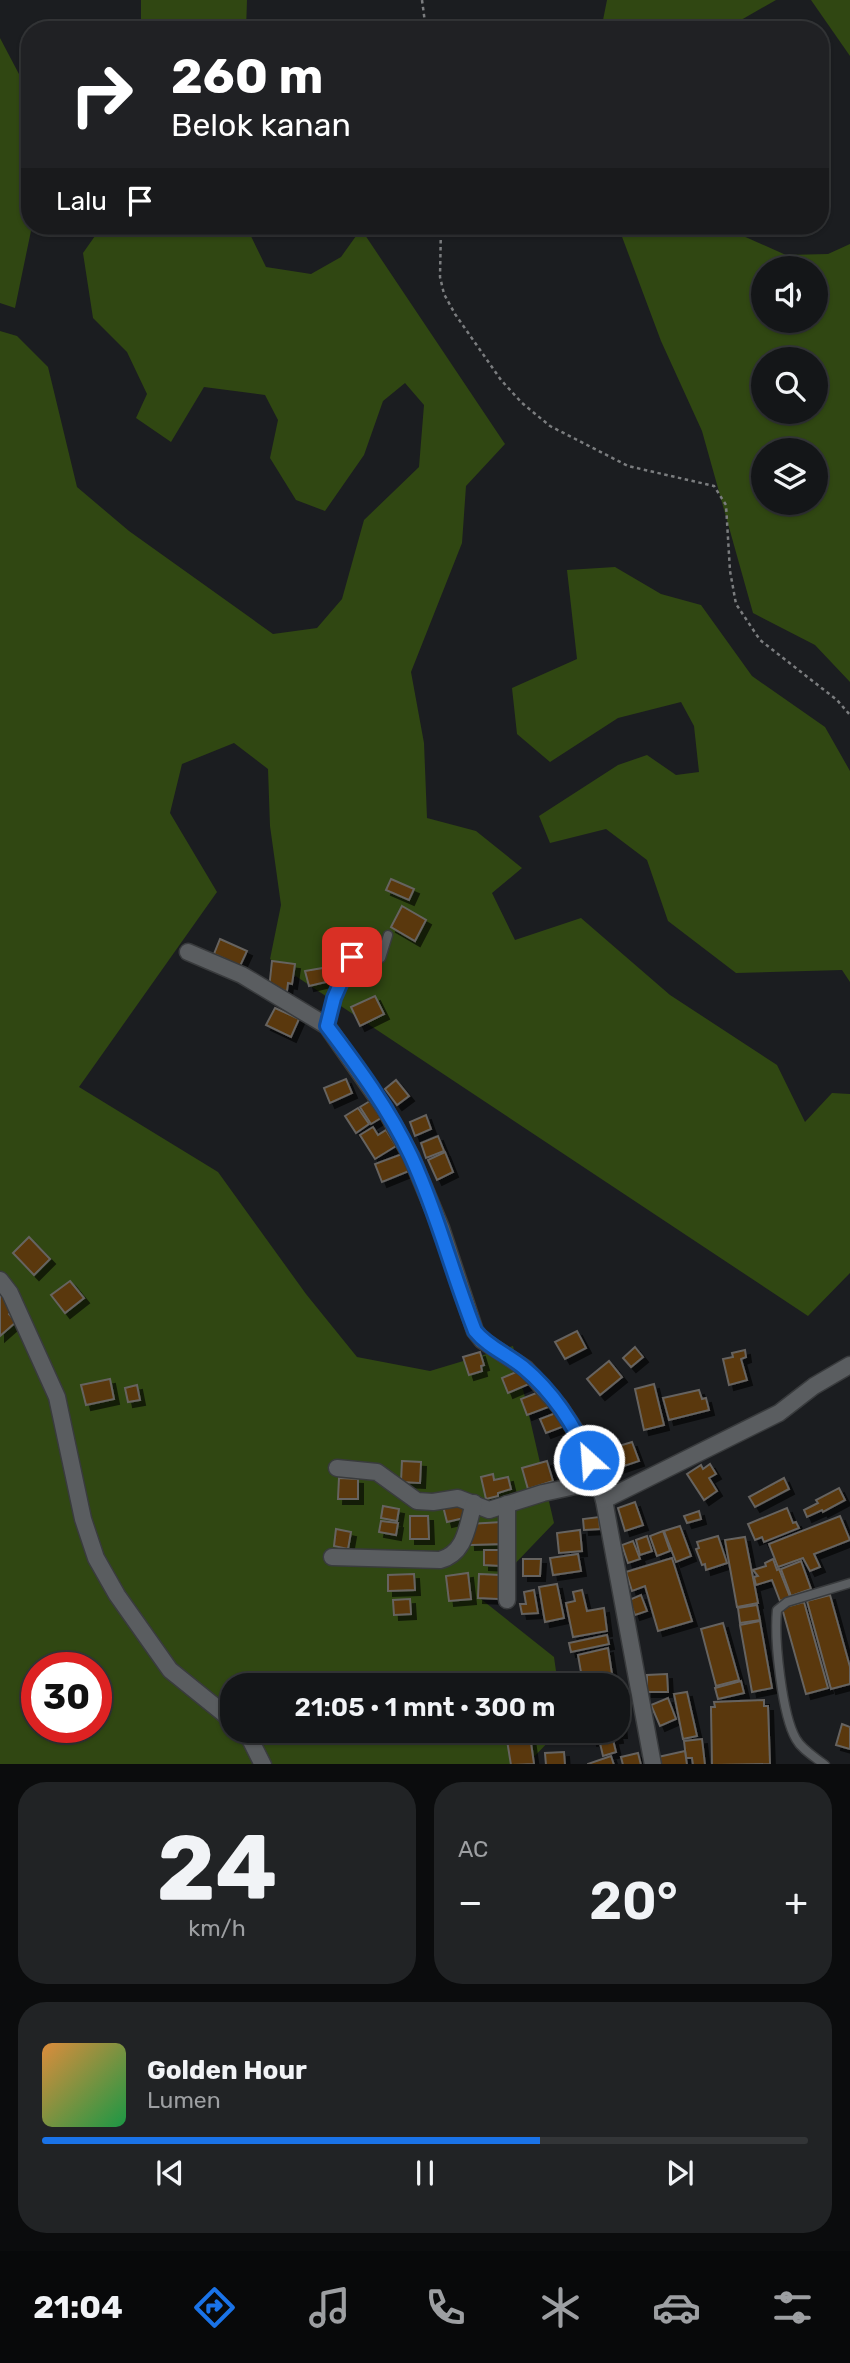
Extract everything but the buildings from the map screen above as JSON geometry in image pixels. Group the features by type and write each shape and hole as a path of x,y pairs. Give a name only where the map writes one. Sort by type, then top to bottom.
{"street":[{"path":"188,952 242,975 327,1026 386,1109 411,1156 441,1228 475,1331 482,1340 526,1369 559,1406 581,1439 604,1500 653,1764"},
{"path":"0,1280 10,1293 57,1397 83,1519 96,1558 117,1595 170,1670 220,1710"},
{"path":"604,1500 779,1413 814,1386 850,1365"},
{"path":"337,1468 377,1472 417,1501 433,1502 458,1498 489,1510 598,1481"},
{"path":"332,1558 447,1558 459,1550 474,1503"},
{"path":"507,1504 508,1600"},
{"path":"252,1743 262,1764"}],"lane":[{"path":"327,1026 334,998 352,957 371,960 380,958 388,935"},
{"path":"824,1764 797,1741 791,1727 783,1694 777,1611 787,1602 850,1583"}],"path":[{"path":"422,0 425,21"},
{"path":"441,235 440,277 444,294 454,314 501,380 522,403 550,426 589,448 628,466 714,486 726,505 730,571 736,604 760,640 837,700 850,715"}],"green space":[{"path":"141,0 247,0 246,21 141,21"},
{"path":"607,0 776,0 740,21 603,21"},
{"path":"811,0 850,0 850,56 829,26 829,21 826,21"},
{"path":"0,38 21,82 21,235 30,235 15,308 0,303"},
{"path":"96,235 250,235 266,267 311,274 341,257 357,235 365,235 505,444 466,486 462,543 411,672 424,743 427,818 476,831 522,868 492,893 515,940 581,918 670,995 777,1065 805,1122 832,1093 850,1094 850,1273 808,1316 270,959 281,905 270,826 268,769 234,743 182,764 170,813 217,892 79,1087 218,1172 306,1294 357,1357 430,1371 513,1346 554,1523 481,1599 554,1657 556,1673 220,1673 220,1743 547,1743 527,1764 0,1764 0,331 17,336 48,367 77,487 129,531 273,634 317,628 342,599 364,520 419,467 424,405 405,383 383,401 364,455 325,511 296,500 270,458 278,420 265,395 204,387 171,442 136,418 147,394 127,352 93,318 83,253"},
{"path":"621,235 741,235 786,255 828,254 850,244 850,682 815,645 753,613 702,431 661,341"},
{"path":"615,567 661,594 701,605 752,676 825,727 850,771 850,982 842,970 736,973 668,921 647,860 606,829 550,843 539,816 618,765 647,755 676,775 699,772 694,726 681,702 618,718 550,762 517,734 512,688 577,659 567,570"}],"route":[{"path":"352,957 334,998 327,1026 386,1109 411,1156 441,1228 475,1331 490,1346 526,1369 559,1406 581,1439 589,1460"}]}
